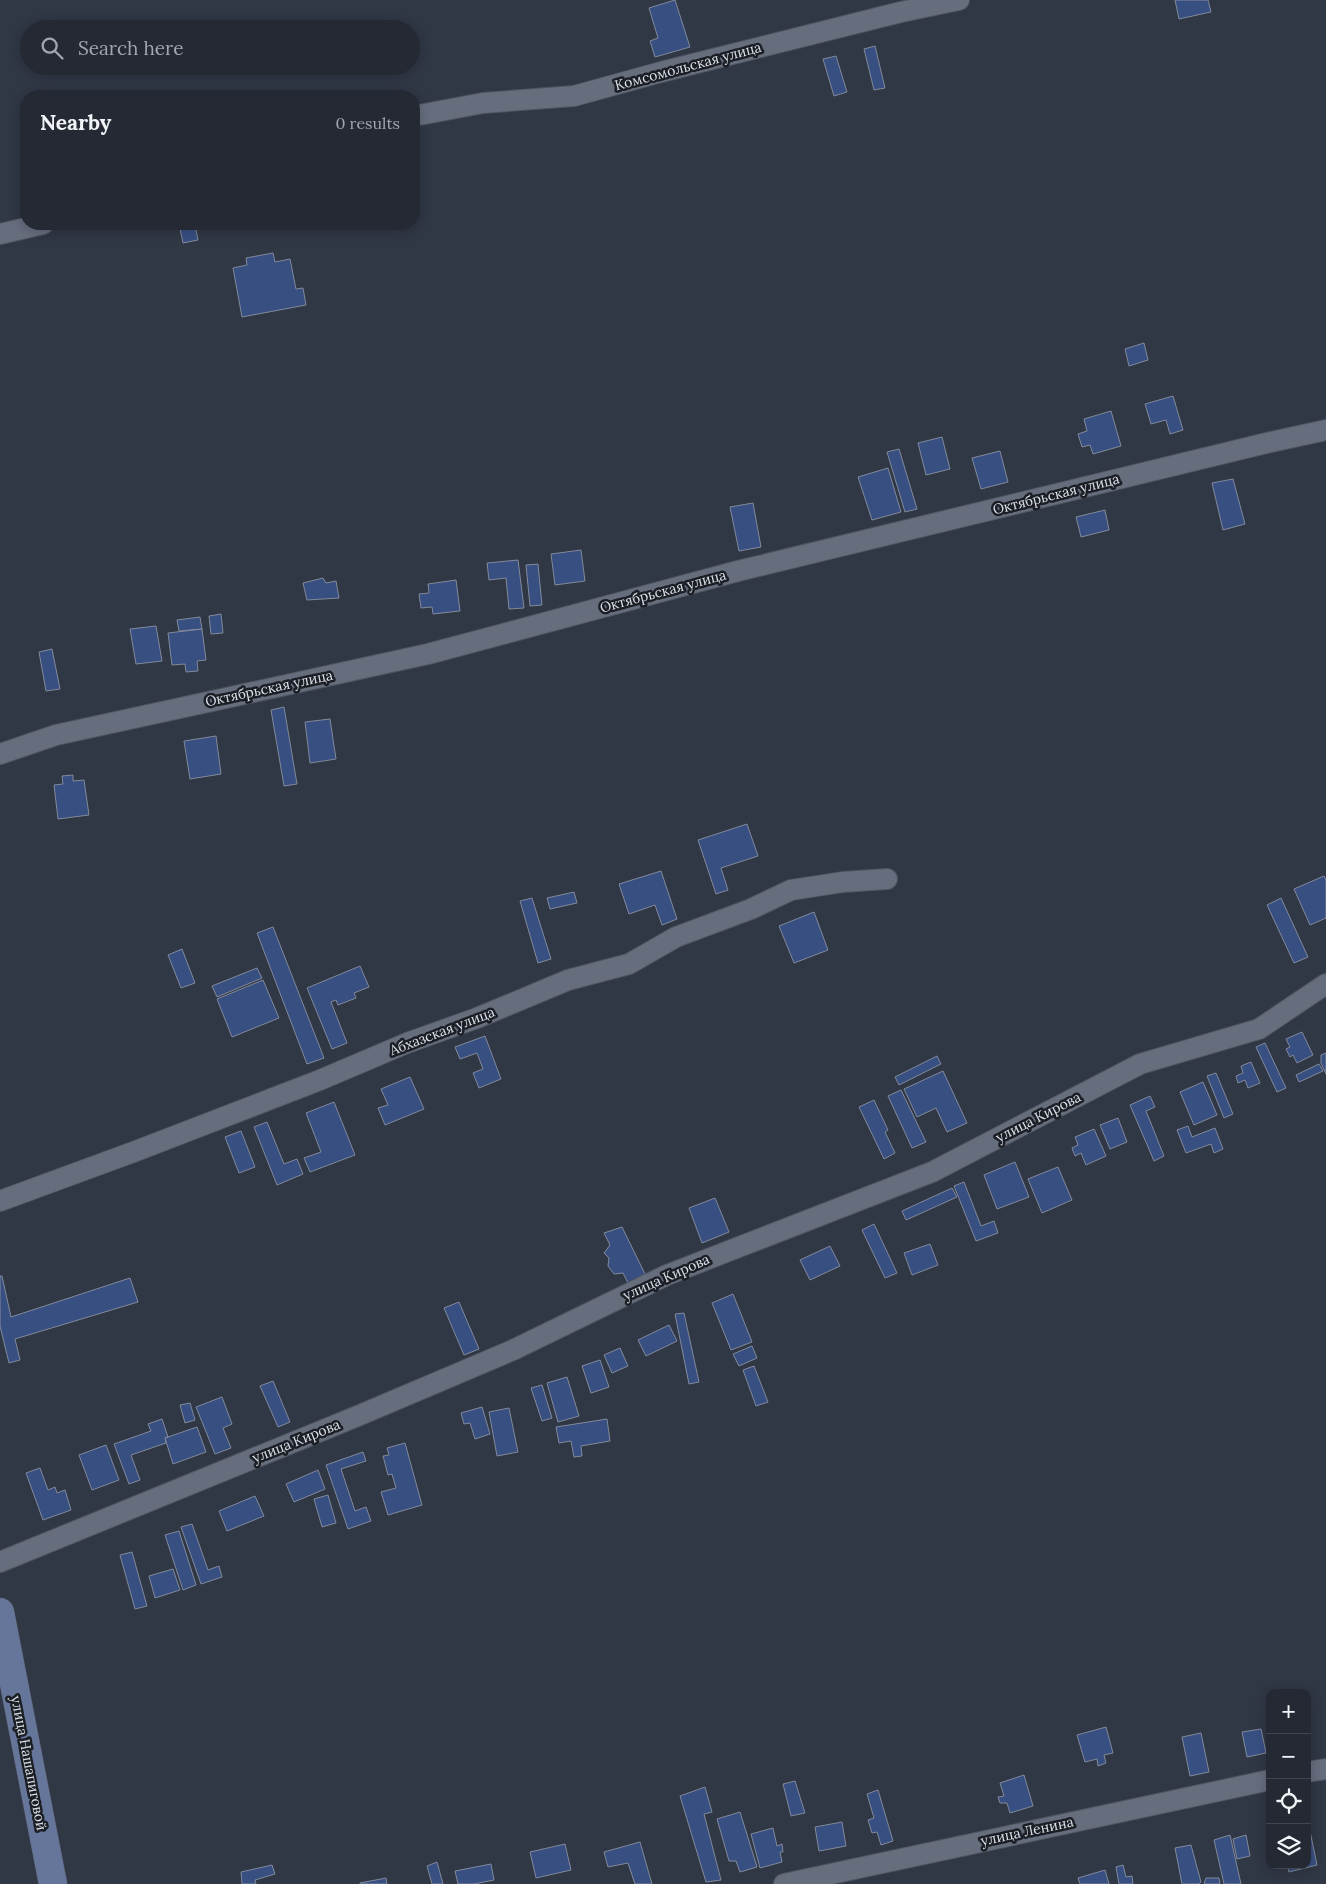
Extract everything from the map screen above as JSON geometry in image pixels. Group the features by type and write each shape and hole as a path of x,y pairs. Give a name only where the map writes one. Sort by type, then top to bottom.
{"street":[{"name":"Комсомольская улица","path":"420,115 483,102 574,96 902,12 959,0"},
{"path":"0,234 20,229"},
{"name":"Октябрьская улица","path":"0,754 56,735 428,654 738,571 1326,430"},
{"name":"Абхазская улица","path":"0,1201 320,1080 407,1043 477,1018 568,980 629,964 676,937 751,909 792,890 842,882 887,879"},
{"name":"улица Кирова","path":"0,1562 360,1415 513,1350 667,1275 932,1172 1140,1064 1259,1029 1326,984"},
{"name":"улица Нашапиговой","path":"0,1612 53,1884"},
{"path":"1311,1771 1326,1769"},
{"name":"улица Ленина","path":"784,1884 1266,1781"}],"building":[{"path":"675,0 690,47 655,57 650,41 658,38 649,8"},
{"path":"1175,0 1208,0 1211,12 1179,19"},
{"path":"875,46 885,88 874,90 864,49"},
{"path":"836,56 847,92 834,96 823,59"},
{"path":"180,230 196,230 198,240 183,243"},
{"path":"273,253 275,262 290,259 296,289 303,288 306,305 242,317 233,268 247,265 246,258"},
{"path":"1144,343 1148,360 1129,366 1125,349"},
{"path":"1173,396 1183,430 1170,434 1166,420 1151,424 1145,404"},
{"path":"1111,411 1121,446 1093,454 1090,445 1082,447 1078,434 1087,431 1084,419"},
{"path":"942,437 950,469 926,475 918,443"},
{"path":"899,449 917,509 905,512 887,452"},
{"path":"1000,451 1008,482 981,489 972,458"},
{"path":"888,468 901,512 872,520 858,477"},
{"path":"1233,479 1245,524 1223,530 1212,483"},
{"path":"753,503 761,547 739,551 730,507"},
{"path":"1105,510 1109,530 1081,537 1076,517"},
{"path":"581,550 585,581 555,585 551,554"},
{"path":"518,560 524,608 509,609 506,578 489,580 487,563"},
{"path":"538,564 542,605 530,606 526,565"},
{"path":"323,578 326,583 336,581 339,598 307,600 303,583"},
{"path":"456,580 460,611 433,614 432,607 421,608 419,594 429,593 428,584"},
{"path":"221,614 223,633 211,634 209,616"},
{"path":"200,617 202,629 179,631 177,620"},
{"path":"156,626 162,661 136,664 130,629"},
{"path":"202,629 206,660 197,661 198,671 186,672 185,664 172,665 168,633"},
{"path":"52,649 60,689 46,691 39,652"},
{"path":"284,707 297,784 284,786 271,710"},
{"path":"330,719 336,759 310,763 305,722"},
{"path":"216,736 221,774 190,779 184,741"},
{"path":"73,775 73,781 84,780 89,815 58,819 54,785 63,784 62,776"},
{"path":"747,824 758,856 721,868 728,890 716,894 698,840"},
{"path":"661,871 677,919 662,925 655,905 629,914 619,884"},
{"path":"1324,876 1326,880 1326,918 1310,925 1294,889"},
{"path":"574,892 577,903 550,909 547,898"},
{"path":"532,898 551,959 538,963 520,901"},
{"path":"1281,898 1308,957 1294,963 1267,905"},
{"path":"814,912 828,950 794,963 779,926"},
{"path":"273,927 324,1058 307,1064 257,933"},
{"path":"182,949 195,983 181,988 168,955"},
{"path":"360,966 369,987 354,993 356,998 338,1005 336,1000 331,1002 347,1043 332,1049 307,988"},
{"path":"257,968 262,978 217,997 212,986"},
{"path":"263,980 279,1018 232,1037 217,999"},
{"path":"1302,1032 1313,1055 1297,1063 1293,1055 1290,1057 1286,1049 1290,1047 1286,1039"},
{"path":"485,1036 501,1079 479,1088 473,1073 483,1069 477,1053 460,1059 455,1047"},
{"path":"1265,1043 1286,1088 1277,1092 1256,1047"},
{"path":"1326,1053 1326,1074 1321,1063 1321,1055"},
{"path":"937,1056 941,1064 899,1085 895,1077"},
{"path":"1251,1062 1260,1083 1248,1088 1245,1080 1238,1083 1236,1076 1243,1073 1241,1066"},
{"path":"1319,1064 1323,1071 1299,1082 1296,1075"},
{"path":"943,1071 967,1123 947,1132 936,1108 917,1117 904,1089"},
{"path":"1216,1073 1233,1114 1224,1118 1207,1076"},
{"path":"410,1077 424,1109 385,1125 378,1108 388,1105 381,1089"},
{"path":"1203,1082 1217,1115 1194,1125 1180,1092"},
{"path":"901,1090 926,1142 912,1148 888,1096"},
{"path":"1150,1096 1155,1107 1146,1111 1164,1156 1154,1161 1130,1105"},
{"path":"874,1100 888,1130 885,1132 895,1153 884,1159 859,1107"},
{"path":"334,1102 355,1155 310,1172 304,1158 321,1152 306,1113"},
{"path":"1118,1118 1127,1142 1110,1149 1100,1125"},
{"path":"267,1122 284,1164 297,1159 303,1174 277,1185 254,1127"},
{"path":"1188,1126 1192,1137 1215,1128 1223,1149 1214,1153 1211,1144 1186,1153 1177,1130"},
{"path":"1094,1129 1106,1156 1086,1165 1081,1153 1075,1156 1072,1148 1078,1145 1075,1137"},
{"path":"241,1131 255,1167 239,1173 225,1137"},
{"path":"1015,1162 1029,1197 997,1209 984,1175"},
{"path":"1058,1167 1072,1200 1042,1213 1028,1179"},
{"path":"964,1182 981,1226 994,1221 998,1233 976,1241 954,1186"},
{"path":"952,1188 957,1197 906,1220 902,1211"},
{"path":"715,1198 729,1232 702,1243 689,1208"},
{"path":"874,1224 897,1273 885,1278 862,1230"},
{"path":"622,1227 645,1274 628,1283 623,1273 614,1274 608,1266 609,1258 604,1253 610,1245 604,1233"},
{"path":"930,1244 938,1265 912,1275 904,1253"},
{"path":"830,1246 840,1266 810,1280 800,1260"},
{"path":"0,1276 2,1276 11,1317 130,1278 138,1302 15,1339 20,1360 9,1363 0,1326"},
{"path":"733,1294 752,1342 731,1350 712,1303"},
{"path":"459,1302 479,1349 464,1355 444,1308"},
{"path":"684,1313 699,1382 689,1384 675,1314"},
{"path":"669,1325 677,1341 646,1356 638,1340"},
{"path":"752,1346 757,1358 739,1366 733,1354"},
{"path":"620,1348 628,1366 612,1373 604,1355"},
{"path":"600,1360 609,1387 591,1393 582,1366"},
{"path":"754,1366 768,1402 756,1406 743,1370"},
{"path":"567,1377 579,1416 558,1422 547,1383"},
{"path":"273,1381 290,1422 278,1427 260,1386"},
{"path":"542,1385 552,1418 542,1421 531,1388"},
{"path":"222,1397 232,1424 223,1428 231,1448 215,1454 196,1407"},
{"path":"190,1403 195,1420 185,1423 180,1405"},
{"path":"482,1407 490,1434 475,1439 470,1423 464,1424 461,1413"},
{"path":"509,1408 518,1452 497,1456 489,1412"},
{"path":"162,1419 168,1437 165,1438 166,1443 131,1455 140,1480 129,1484 114,1444 151,1431 148,1424"},
{"path":"607,1419 610,1441 581,1446 582,1456 574,1457 571,1441 559,1443 556,1427"},
{"path":"197,1427 206,1452 173,1464 165,1438"},
{"path":"405,1443 422,1505 388,1515 381,1492 396,1488 392,1474 388,1475 383,1456 389,1455 387,1448"},
{"path":"106,1445 119,1480 92,1490 79,1455"},
{"path":"363,1452 366,1461 341,1469 355,1511 366,1507 371,1521 348,1529 326,1465"},
{"path":"40,1468 48,1490 55,1487 57,1493 65,1490 71,1510 43,1520 26,1473"},
{"path":"318,1470 325,1489 294,1502 286,1484"},
{"path":"328,1495 336,1523 322,1527 314,1499"},
{"path":"255,1496 264,1516 227,1531 219,1511"},
{"path":"192,1524 208,1570 219,1566 222,1577 201,1584 181,1527"},
{"path":"179,1531 196,1585 183,1590 165,1535"},
{"path":"132,1552 147,1606 135,1609 120,1555"},
{"path":"173,1569 180,1590 155,1598 149,1576"},
{"path":"1106,1727 1113,1753 1104,1755 1106,1763 1098,1766 1097,1759 1085,1762 1077,1735"},
{"path":"1261,1729 1266,1753 1247,1757 1242,1732"},
{"path":"1201,1733 1209,1772 1190,1776 1182,1737"},
{"path":"1024,1775 1033,1806 1010,1813 1007,1803 1000,1803 998,1797 1004,1796 1000,1783"},
{"path":"795,1781 805,1813 791,1816 783,1784"},
{"path":"705,1787 712,1812 704,1814 721,1880 706,1882 680,1796"},
{"path":"878,1790 893,1841 881,1845 877,1832 872,1833 868,1820 874,1818 867,1794"},
{"path":"740,1812 757,1867 740,1872 736,1861 729,1861 717,1819"},
{"path":"842,1822 846,1846 819,1851 815,1827"},
{"path":"773,1828 777,1846 782,1844 783,1852 780,1852 782,1862 760,1868 751,1834"},
{"path":"1230,1835 1241,1884 1224,1884 1214,1840"},
{"path":"1246,1835 1250,1856 1237,1859 1233,1839"},
{"path":"1311,1836 1317,1865 1311,1866"},
{"path":"640,1842 652,1884 635,1884 628,1863 608,1867 604,1852"},
{"path":"565,1844 571,1870 536,1878 530,1852"},
{"path":"1191,1845 1201,1882 1199,1884 1182,1884 1175,1848"},
{"path":"437,1862 443,1884 432,1884 427,1866"},
{"path":"491,1864 494,1880 474,1884 458,1884 455,1871"},
{"path":"272,1865 275,1874 255,1880 256,1884 242,1884 241,1872"},
{"path":"1123,1865 1126,1877 1132,1876 1133,1884 1119,1884 1116,1867"},
{"path":"1288,1869 1301,1869 1289,1872"},
{"path":"1105,1870 1109,1884 1080,1884 1078,1878"},
{"path":"386,1878 387,1884 360,1884 360,1883"},
{"path":"1206,1878 1219,1878 1220,1884 1204,1884"}]}
